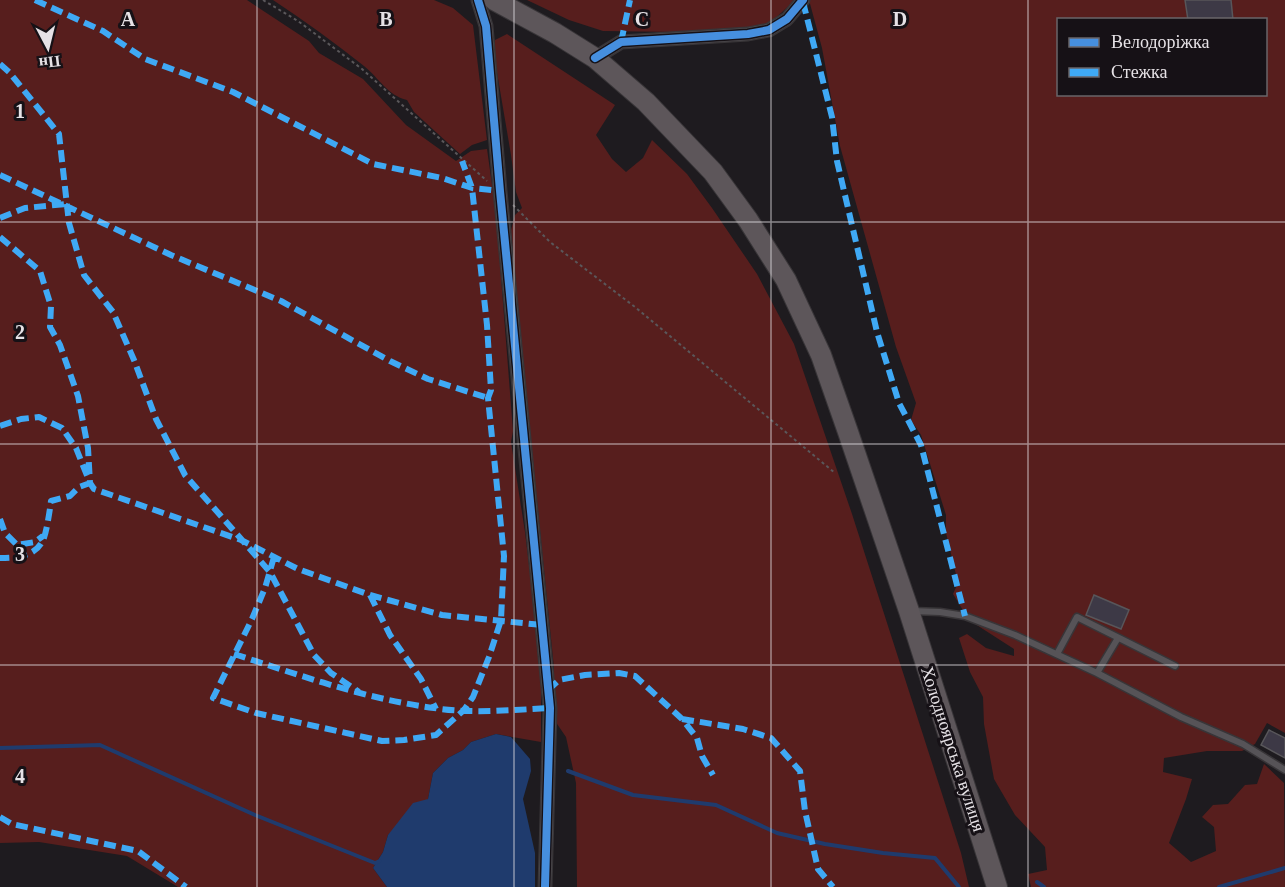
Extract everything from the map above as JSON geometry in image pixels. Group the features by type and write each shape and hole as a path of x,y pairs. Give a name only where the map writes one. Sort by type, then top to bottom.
{"main road":[{"name":"Холодноярська вулиця","path":"494,0 595,58 646,102 713,172 748,220 786,280 821,356 909,611 997,887"}],"street":[{"path":"478,0 486,26 550,708 545,887"},
{"path":"595,58 621,42 748,34 770,30 787,20 803,0"}],"lane":[{"path":"909,611 965,615 1015,635 1097,673 1181,717 1243,744 1285,770"},
{"path":"1057,654 1077,617 1175,666"},
{"path":"1097,673 1118,638"}],"path":[{"path":"263,0 298,21 362,69 462,161 500,191 550,242 635,307 835,473"}],"shaded area":[{"path":"0,0 247,0 309,41 319,53 363,79 406,125 456,161 471,151 487,149 496,213 513,431 511,442 525,532 541,665 541,742 496,734 471,742 463,750 448,758 433,773 428,799 388,835 383,852 373,868 387,887 178,887 127,856 39,842 0,843"},
{"path":"273,0 434,0 453,8 473,25 487,140 472,145 460,154 414,112 407,100 394,94 353,57"},
{"path":"527,0 794,0 771,22 741,31 677,32 603,31 569,20"},
{"path":"809,0 1285,0 1285,733 1267,723 1255,744 1242,751 1207,751 1164,758 1163,772 1192,779 1169,843 1191,862 1216,851 1214,827 1202,817 1213,805 1228,804 1245,785 1257,784 1264,764 1284,783 1285,887 1031,887 1028,874 1047,870 1045,847 1015,815 994,779 984,724 983,697 970,672 959,638 967,634 986,648 1014,656 1014,649 969,620 953,594 958,583 946,533 946,515 921,435 911,420 916,403 896,347 840,146 822,48"},
{"path":"507,34 615,105 596,135 612,159 626,172 643,158 652,140 687,174 757,274 794,344 852,514 961,853 969,887 577,887 576,783 566,737 553,718 554,668 510,234 515,215 522,208 516,192 494,55 495,40"}],"water":[{"path":"496,734 511,737 530,759 531,771 523,799 535,853 535,887 387,887 373,868 383,852 388,835 413,803 428,799 433,773 448,758 463,750 471,742"}],"building":[{"path":"1185,0 1231,0 1233,18 1188,18"},
{"path":"1094,595 1129,610 1121,629 1086,615"},
{"path":"1269,730 1285,738 1285,758 1261,745"}],"waterway":[{"path":"0,748 100,745 255,815 375,863 380,861"},
{"path":"568,771 633,795 716,805 777,833 825,844 935,858 959,887"},
{"path":"1219,887 1285,868"},
{"path":"1037,882 1044,887"}],"marked path":[{"path":"35,0 103,31 145,59 233,92 373,164 442,178 472,188 500,191"},
{"path":"621,42 630,0"},
{"path":"803,2 832,117 837,161 877,332 899,403 921,445 965,616"},
{"path":"0,64 59,134 69,223 84,275 113,312 156,419 185,475 270,572 314,655 331,673 359,692"},
{"path":"274,557 265,588 252,619 213,698 256,713 382,741 436,735 464,710 473,697 501,620 504,556 488,398 491,390 487,325 472,188 462,161"},
{"path":"0,175 171,255 281,301 390,361 428,379 488,398"},
{"path":"0,218 25,208 66,204"},
{"path":"0,237 40,271 51,306 50,327 60,345 78,396 88,448 90,483 94,489 241,540 298,569 370,595 442,615 542,625"},
{"path":"0,426 21,419 39,417 62,428 76,448 90,483 79,487 70,496 51,501 48,523 39,547 29,554 0,558"},
{"path":"0,519 5,533 17,545 35,542 43,536"},
{"path":"370,595 390,635 421,679 436,709"},
{"path":"234,654 333,686 409,704 463,711 550,708"},
{"path":"548,690 559,680 585,675 619,673 635,676 682,719 697,738 702,756 713,775"},
{"path":"682,719 743,729 771,738 800,771 805,811 818,869 833,887"},
{"path":"0,817 12,824 138,851 186,887"}],"cycle path":[{"path":"478,0 486,26 550,708 545,887"},
{"path":"595,58 621,42 748,34 769,30 787,19 803,0"}]}
